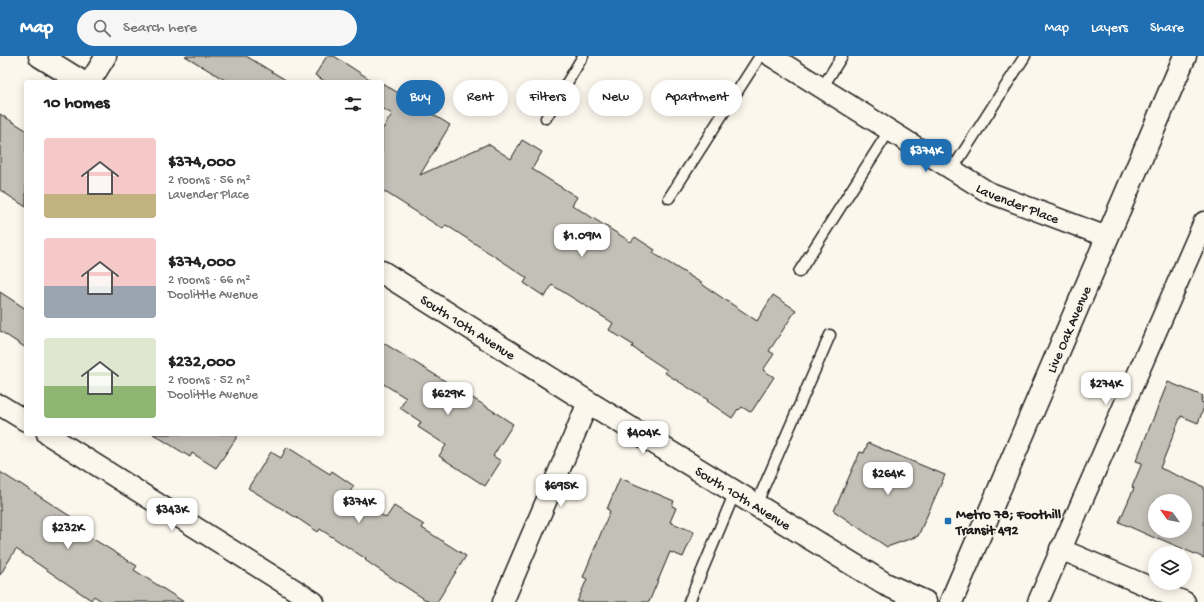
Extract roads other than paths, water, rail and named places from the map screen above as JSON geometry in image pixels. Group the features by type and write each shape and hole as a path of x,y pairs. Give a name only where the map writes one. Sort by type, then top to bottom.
{"street":[{"path":"40,56 79,80"},
{"path":"91,80 106,56"},
{"name":"Lavender Place","path":"771,56 988,192 1107,237"},
{"name":"Live Oak Avenue","path":"951,602 1185,56"},
{"path":"1038,602 1060,549 1198,253 1204,222"},
{"name":"South 10th Avenue","path":"384,273 588,402 885,584 925,602"},
{"path":"504,602 588,402"},
{"path":"0,405 24,420"},
{"path":"50,436 314,602"},
{"path":"1060,549 1185,602"}],"lane":[{"path":"546,118 583,56"},
{"path":"669,198 760,56"},
{"path":"822,88 842,56"},
{"path":"952,170 1025,56"},
{"path":"799,272 889,131"},
{"path":"756,505 830,335"},
{"path":"688,602 735,492"}],"place":[{"name":"Metro 78; Foothill Transit 492","path":"948,521"}]}
